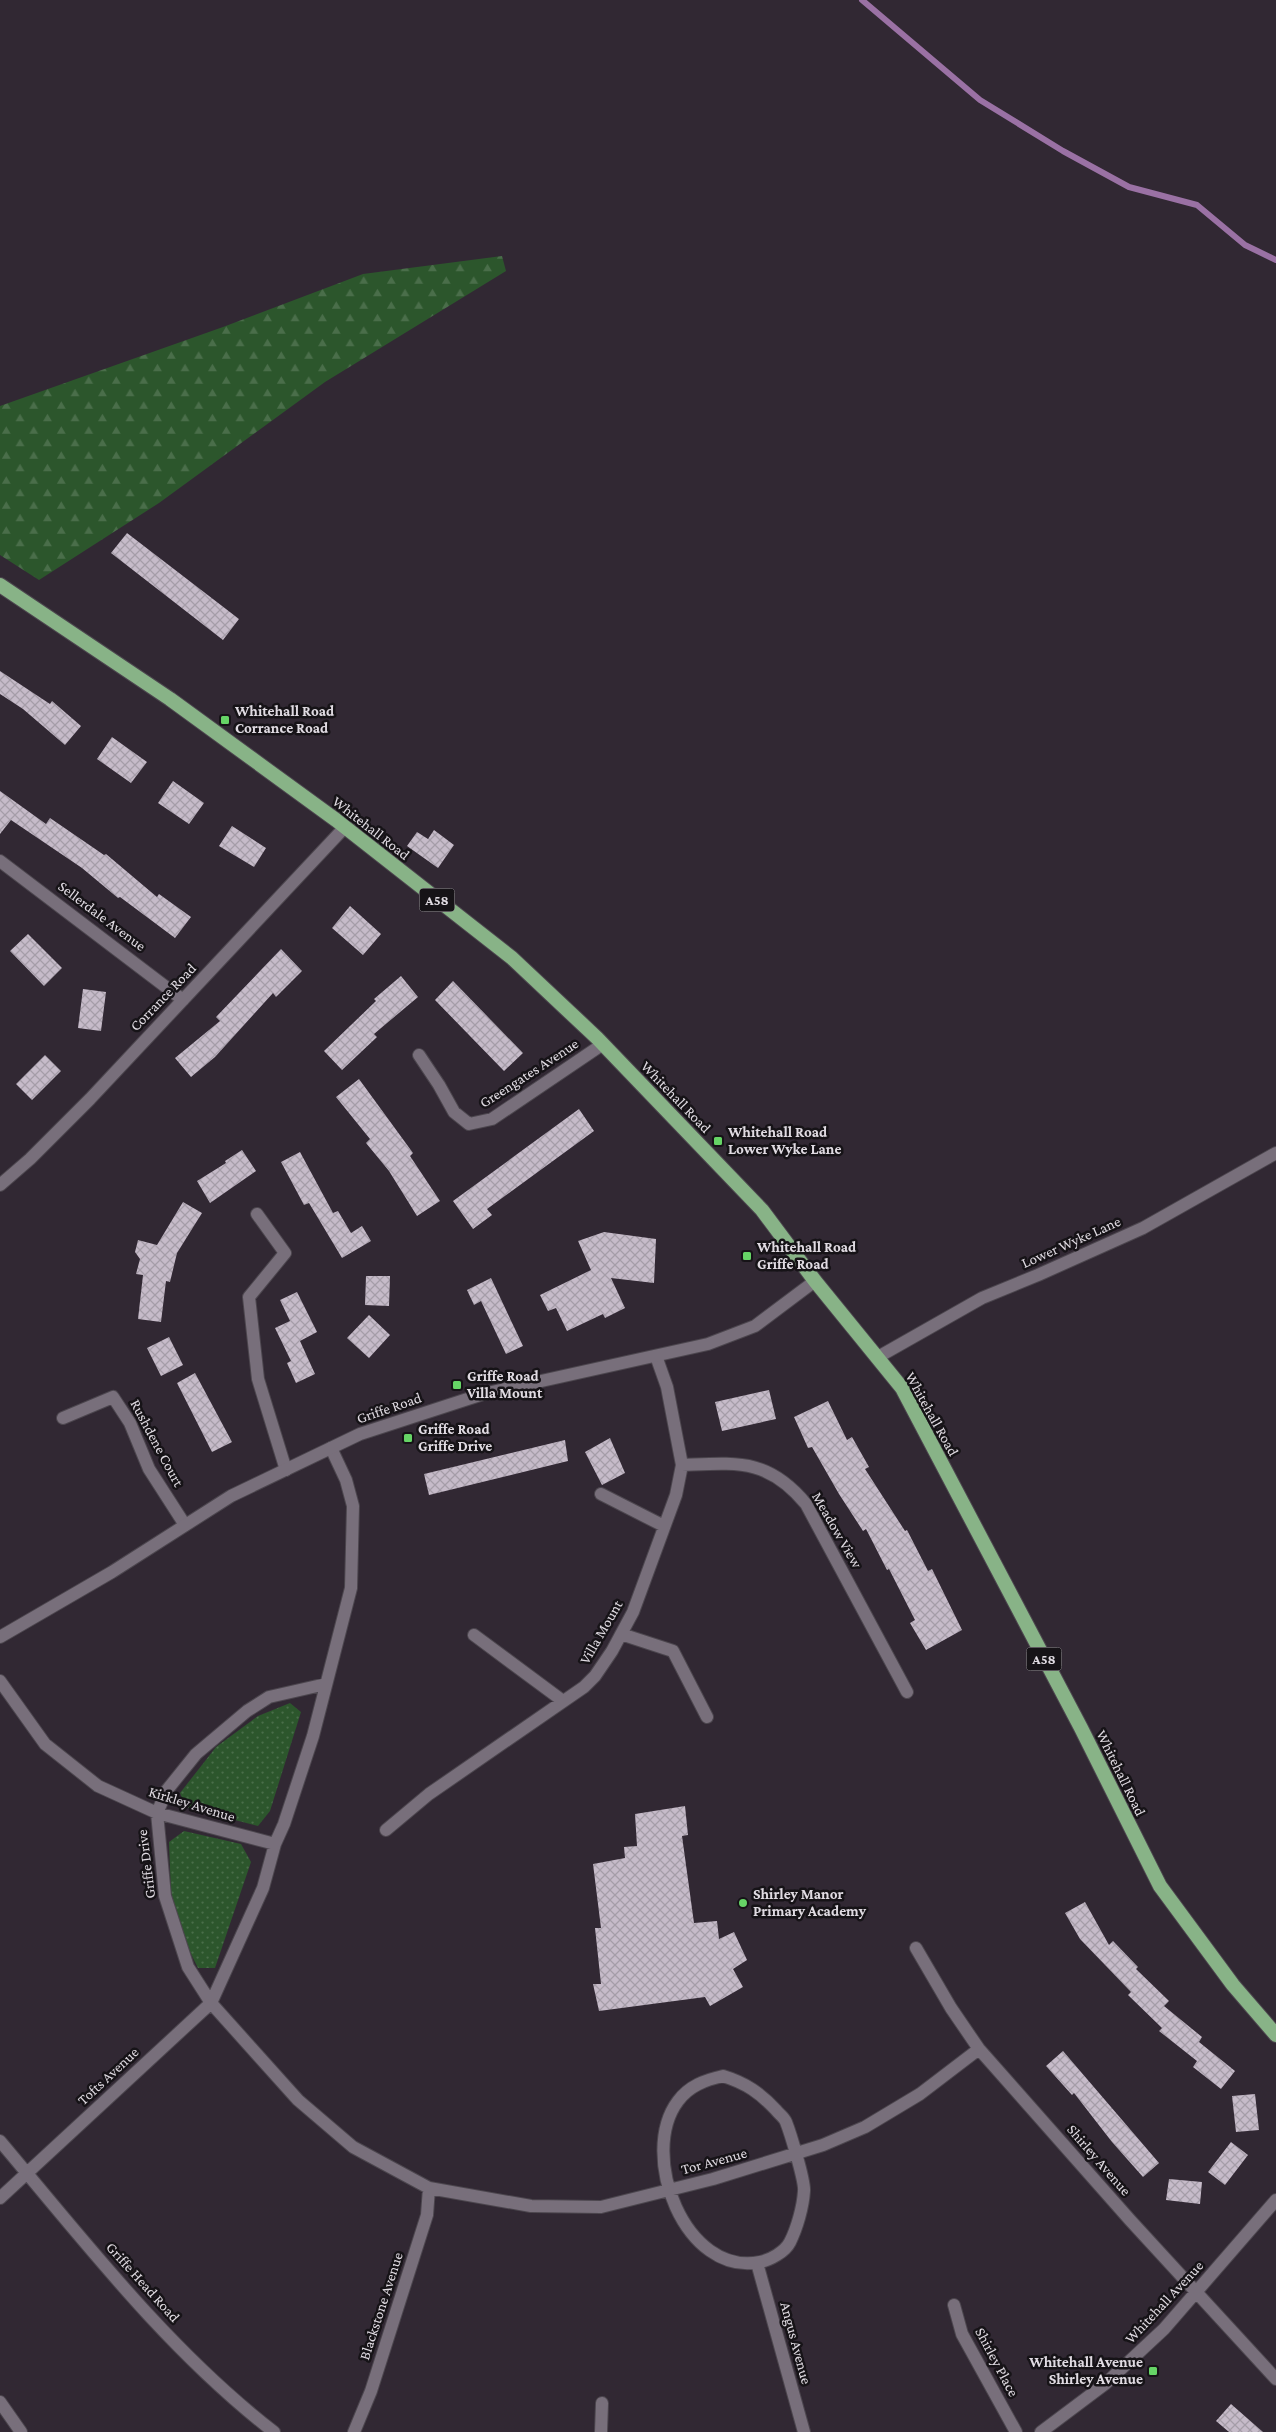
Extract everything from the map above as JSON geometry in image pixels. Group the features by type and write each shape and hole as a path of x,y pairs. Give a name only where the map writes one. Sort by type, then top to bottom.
{"highway":[{"name":"Whitehall Road","path":"0,585 170,699 345,827 512,958 603,1044 762,1210 815,1281 902,1388 1081,1728 1160,1886 1233,1985 1276,2035"}],"street":[{"name":"Corrance Road","path":"0,1185 76,1112 345,827"},
{"name":"Sellerdale Avenue","path":"0,861 183,1000"},
{"name":"Greengates Avenue","path":"419,1055 454,1112 469,1124 492,1119 603,1044"},
{"name":"Lower Wyke Lane","path":"878,1357 982,1298 1143,1228 1276,1154"},
{"path":"257,1214 285,1253 249,1297 258,1379 286,1470"},
{"name":"Griffe Road","path":"0,1637 61,1603 231,1496 331,1448 384,1425 483,1394 708,1344 755,1326 815,1281"},
{"name":"Villa Mount","path":"386,1830 429,1794 563,1701 595,1676 621,1634 633,1612 676,1495 682,1466 667,1387 656,1356"},
{"name":"Rushdene Court","path":"63,1418 113,1397 130,1423 149,1469 185,1525"},
{"path":"212,2003 263,1888 275,1844 284,1824 313,1736 351,1588 353,1506 346,1480 331,1448"},
{"name":"Meadow View","path":"682,1466 726,1463 758,1468 770,1472 793,1489 806,1504 907,1692"},
{"path":"601,1494 664,1526"},
{"path":"474,1634 563,1701"},
{"path":"621,1634 673,1651 707,1717"},
{"name":"Kirkley Avenue","path":"0,1681 45,1744 98,1786 157,1813 275,1844"},
{"name":"Griffe Drive","path":"326,1684 269,1697 247,1711 196,1754 167,1790 157,1813 165,1896 188,1967 212,2003 298,2100 353,2146 429,2188"},
{"name":"Shirley Avenue","path":"916,1948 951,2008 979,2049 1276,2379"},
{"name":"Tofts Avenue","path":"0,2198 212,2003"},
{"name":"Tor Avenue","path":"429,2188 531,2206 601,2207 713,2179 823,2145 866,2127 920,2094 979,2049"},
{"path":"723,2076 741,2082 761,2094 786,2120 805,2190 789,2244 769,2260 745,2265 706,2249 686,2228 670,2189 665,2167 665,2138 672,2110 689,2089 703,2081 723,2076"},
{"name":"Griffe Head Road","path":"0,2141 135,2299 242,2407 274,2432"},
{"name":"Blackstone Avenue","path":"354,2432 371,2391 427,2215 429,2188"},
{"name":"Whitehall Avenue","path":"1041,2432 1105,2384 1164,2329 1276,2200"},
{"name":"Angus Avenue","path":"757,2263 804,2432"},
{"name":"Shirley Place","path":"954,2305 962,2334 1016,2432"},
{"path":"0,2402 20,2432"},
{"path":"601,2432 602,2403"}],"green space":[{"path":"502,256 506,271 325,382 159,503 39,580 0,555 0,406 223,327 363,274"},
{"path":"290,1703 301,1712 270,1811 258,1826 185,1807 180,1793 216,1747 258,1716"},
{"path":"184,1831 241,1844 251,1862 215,1968 198,1968 188,1948 171,1894 169,1842"}],"building":[{"path":"127,533 239,619 223,640 111,553"},
{"path":"0,671 50,704 52,701 81,726 65,745 23,709 0,694"},
{"path":"112,737 147,762 131,783 97,759"},
{"path":"173,781 204,803 189,824 158,803"},
{"path":"0,791 46,824 50,818 104,855 106,854 157,897 159,894 191,917 175,938 120,897 118,898 82,868 11,820 0,834"},
{"path":"232,826 266,848 254,867 219,846"},
{"path":"434,830 454,845 438,868 407,846 417,832 428,839"},
{"path":"350,906 381,934 363,955 332,928"},
{"path":"28,934 62,968 44,986 10,951"},
{"path":"281,949 302,971 276,997 273,993 215,1057 191,1077 175,1058 220,1021 216,1017"},
{"path":"401,976 418,997 374,1034 377,1037 342,1070 324,1051 376,1001 374,999"},
{"path":"453,981 523,1053 504,1071 435,1000"},
{"path":"83,989 106,992 101,1031 78,1028"},
{"path":"45,1055 61,1071 32,1100 16,1084"},
{"path":"359,1079 413,1153 410,1156 440,1201 417,1216 389,1171 366,1143 370,1139 336,1097"},
{"path":"579,1109 594,1131 487,1209 492,1215 473,1229 453,1201"},
{"path":"242,1150 256,1171 210,1203 197,1181 226,1163 225,1161"},
{"path":"300,1152 333,1213 338,1211 351,1233 362,1226 371,1241 342,1258 309,1203 304,1205 281,1162"},
{"path":"183,1202 202,1213 177,1253 170,1282 166,1281 161,1322 138,1319 143,1275 136,1274 140,1259 135,1252 138,1240 157,1245"},
{"path":"604,1232 656,1239 654,1283 611,1278 625,1308 605,1318 603,1314 567,1331 556,1308 548,1311 540,1295 591,1270 578,1241"},
{"path":"366,1276 390,1276 389,1306 365,1305"},
{"path":"491,1278 523,1346 506,1354 481,1301 474,1305 467,1290"},
{"path":"297,1292 317,1332 300,1341 315,1374 296,1383 287,1363 291,1361 275,1328 290,1321 280,1300"},
{"path":"369,1315 390,1335 369,1358 347,1338"},
{"path":"169,1337 183,1365 161,1376 147,1348"},
{"path":"195,1373 232,1442 212,1452 177,1383"},
{"path":"769,1390 776,1419 722,1431 715,1402"},
{"path":"828,1401 847,1440 852,1437 869,1467 865,1469 905,1531 907,1530 928,1571 932,1569 962,1630 926,1650 910,1623 915,1620 889,1569 887,1570 866,1529 863,1531 839,1494 812,1447 808,1448 794,1417"},
{"path":"610,1438 625,1473 602,1485 585,1452"},
{"path":"565,1440 568,1461 429,1495 424,1474"},
{"path":"685,1806 688,1835 682,1836 694,1923 717,1921 719,1939 734,1932 747,1960 733,1969 743,1987 710,2006 705,1997 599,2011 593,1984 601,1984 595,1928 601,1928 593,1864 625,1858 624,1847 637,1846 635,1814"},
{"path":"1085,1902 1109,1945 1113,1941 1138,1967 1136,1969 1169,2001 1164,2006 1202,2037 1199,2042 1235,2071 1221,2089 1193,2067 1197,2061 1159,2031 1162,2028 1128,1995 1131,1992 1080,1939 1065,1913"},
{"path":"1063,2051 1159,2163 1143,2177 1112,2142 1074,2093 1072,2095 1046,2066"},
{"path":"1255,2094 1259,2130 1236,2132 1232,2096"},
{"path":"1231,2142 1248,2155 1225,2185 1208,2172"},
{"path":"1169,2179 1202,2182 1200,2204 1166,2200"},
{"path":"1231,2404 1263,2432 1229,2432 1216,2421"}],"waterway":[{"path":"862,0 980,100 1063,151 1129,187 1197,205 1245,245 1276,260"}],"place":[{"name":"Whitehall Road Corrance Road","path":"225,720"},
{"name":"Whitehall Road Lower Wyke Lane","path":"718,1141"},
{"name":"Whitehall Road Griffe Road","path":"747,1256"},
{"name":"Griffe Road Villa Mount","path":"457,1385"},
{"name":"Griffe Road Griffe Drive","path":"408,1438"},
{"name":"Shirley Manor Primary Academy","path":"743,1903"},
{"name":"Whitehall Avenue Shirley Avenue","path":"1153,2371"}]}
